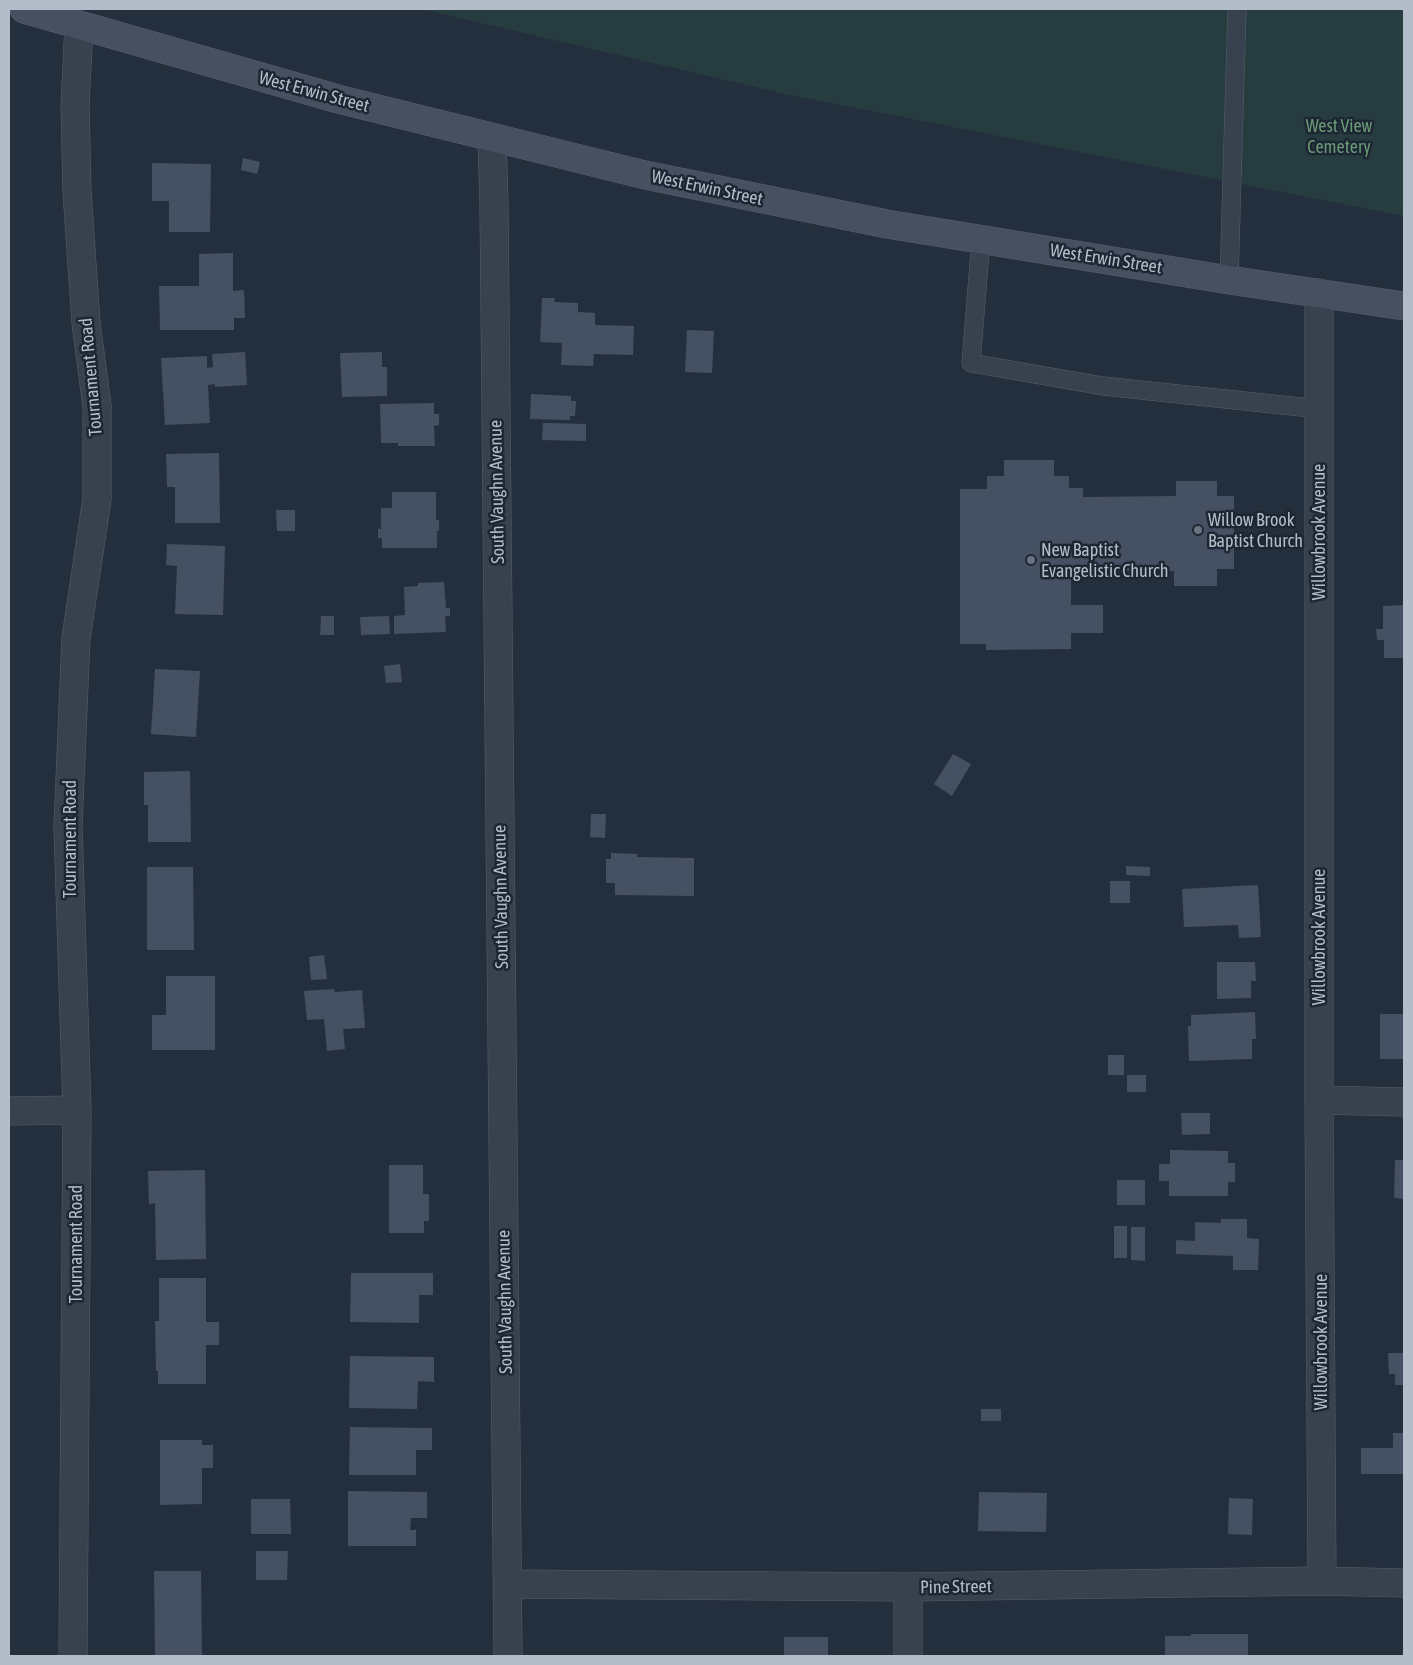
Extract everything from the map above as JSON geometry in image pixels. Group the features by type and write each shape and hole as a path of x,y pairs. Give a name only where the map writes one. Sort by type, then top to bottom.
{"main road":[{"name":"West Erwin Street","path":"24,9 338,99 645,175 887,224 1229,280 1404,306"}],"street":[{"name":"Tournament Road","path":"73,1656 77,1110 68,826 76,638 97,500 98,406 86,323 77,191 75,105 80,26"},
{"name":"South Vaughn Avenue","path":"492,138 508,1656"},
{"name":"Willowbrook Avenue","path":"1319,293 1319,1100 1322,1581"},
{"path":"1319,1100 1404,1102"},
{"path":"9,1111 77,1110"},
{"name":"Pine Street","path":"508,1584 908,1587 1322,1581 1404,1583"},
{"path":"908,1587 908,1656"}],"lane":[{"path":"1229,280 1237,9"},
{"path":"980,239 971,363 1103,386 1320,409"}],"green space":[{"name":"West View Cemetery","path":"421,9 1404,9 1404,216 785,94"}],"building":[{"path":"243,158 260,162 257,174 241,170"},
{"path":"152,163 211,164 210,232 169,232 169,201 152,201"},
{"path":"233,253 233,291 244,290 245,318 234,318 234,330 160,330 159,286 199,286 199,254"},
{"path":"542,298 555,298 554,302 578,303 578,312 595,313 595,325 634,326 633,355 594,354 593,366 561,365 562,343 540,342"},
{"path":"687,330 714,331 712,373 685,372"},
{"path":"245,352 247,385 215,387 215,384 208,385 210,423 165,425 161,358 207,356 207,368 213,367 212,354"},
{"path":"382,352 382,367 387,367 387,396 342,397 340,353"},
{"path":"531,394 571,396 571,401 576,401 575,416 570,416 570,420 530,419"},
{"path":"434,403 434,414 439,414 439,425 434,426 435,446 398,446 398,443 381,443 380,404"},
{"path":"543,423 586,424 586,441 542,440"},
{"path":"219,453 220,523 175,523 175,487 167,487 166,454"},
{"path":"1004,460 1054,460 1054,476 1069,476 1069,488 1083,488 1083,497 1176,496 1176,481 1217,481 1217,496 1234,496 1234,569 1217,569 1217,586 1174,586 1174,571 1071,571 1071,605 1103,605 1103,633 1071,633 1071,649 986,650 986,644 960,644 960,489 987,489 987,476 1004,476"},
{"path":"392,492 436,492 436,520 439,520 437,548 382,548 382,538 378,538 378,529 381,529 381,508 392,508"},
{"path":"276,510 295,510 295,531 277,531"},
{"path":"167,544 225,546 223,615 175,614 177,566 166,565"},
{"path":"444,582 446,608 450,608 450,616 445,616 446,632 394,634 394,616 405,615 404,587 418,586 418,583"},
{"path":"1404,605 1404,658 1384,658 1384,640 1377,640 1376,629 1383,629 1383,606"},
{"path":"321,616 334,616 334,635 320,635"},
{"path":"389,616 390,634 361,635 360,617"},
{"path":"400,664 402,682 386,683 384,666"},
{"path":"155,669 200,671 196,737 151,734"},
{"path":"953,754 971,764 952,796 934,784"},
{"path":"190,771 191,842 148,842 148,805 144,805 144,772"},
{"path":"591,814 606,814 605,838 590,837"},
{"path":"611,853 637,854 637,857 694,858 694,896 615,895 615,883 606,883 606,859 611,859"},
{"path":"1126,866 1150,867 1150,876 1126,875"},
{"path":"147,867 193,867 194,950 147,950"},
{"path":"1110,881 1130,881 1130,903 1110,903"},
{"path":"1258,885 1261,937 1239,938 1238,925 1184,927 1182,889"},
{"path":"324,955 327,979 311,980 309,957"},
{"path":"1217,962 1255,962 1256,981 1251,981 1251,998 1217,999"},
{"path":"166,976 215,976 215,1050 152,1050 152,1015 166,1015"},
{"path":"334,989 335,992 362,990 365,1028 343,1029 345,1049 327,1051 324,1019 307,1020 304,991"},
{"path":"1255,1012 1256,1039 1252,1039 1252,1059 1189,1061 1188,1026 1191,1026 1191,1015"},
{"path":"1380,1014 1404,1014 1404,1059 1380,1059"},
{"path":"1108,1055 1124,1055 1124,1075 1108,1075"},
{"path":"1127,1075 1146,1075 1146,1092 1127,1092"},
{"path":"1181,1113 1210,1113 1210,1134 1182,1135"},
{"path":"1170,1150 1228,1151 1228,1163 1235,1163 1235,1182 1228,1182 1228,1196 1169,1196 1169,1181 1159,1181 1159,1164 1170,1164"},
{"path":"1395,1160 1404,1160 1404,1199 1394,1198"},
{"path":"389,1165 423,1165 423,1194 429,1194 429,1221 424,1221 424,1233 389,1233"},
{"path":"205,1170 206,1259 156,1260 155,1203 149,1204 148,1171"},
{"path":"1117,1180 1145,1180 1145,1205 1117,1205"},
{"path":"1221,1219 1247,1219 1247,1238 1259,1239 1258,1270 1233,1270 1233,1256 1176,1254 1176,1240 1195,1241 1195,1222 1221,1223"},
{"path":"1114,1226 1127,1226 1127,1258 1114,1258"},
{"path":"1131,1227 1145,1227 1145,1261 1131,1260"},
{"path":"351,1273 433,1273 433,1295 419,1295 419,1323 350,1322"},
{"path":"159,1278 206,1278 206,1322 219,1322 219,1345 206,1345 206,1384 158,1384 155,1321 159,1321"},
{"path":"1388,1353 1404,1353 1404,1385 1395,1385 1395,1374 1389,1374"},
{"path":"350,1356 434,1357 434,1382 418,1381 417,1409 349,1408"},
{"path":"981,1409 1001,1409 1001,1421 981,1421"},
{"path":"350,1427 432,1428 432,1450 416,1450 416,1475 349,1475"},
{"path":"1393,1433 1404,1433 1404,1474 1361,1474 1361,1448 1393,1448"},
{"path":"160,1440 202,1440 202,1445 213,1445 213,1468 202,1468 202,1504 160,1505"},
{"path":"348,1491 427,1492 427,1518 411,1518 410,1530 416,1530 416,1546 348,1546"},
{"path":"979,1492 1047,1493 1046,1532 978,1531"},
{"path":"1229,1498 1253,1499 1252,1535 1228,1534"},
{"path":"251,1499 290,1499 291,1534 251,1534"},
{"path":"256,1551 288,1551 287,1580 256,1580"},
{"path":"154,1571 201,1571 202,1656 155,1656"},
{"path":"1191,1634 1248,1634 1248,1656 1165,1656 1165,1636 1191,1636"},
{"path":"784,1637 828,1637 828,1656 784,1656"}],"place":[{"name":"Willow Brook Baptist Church","path":"1198,530"},
{"name":"New Baptist Evangelistic Church","path":"1031,560"}]}
